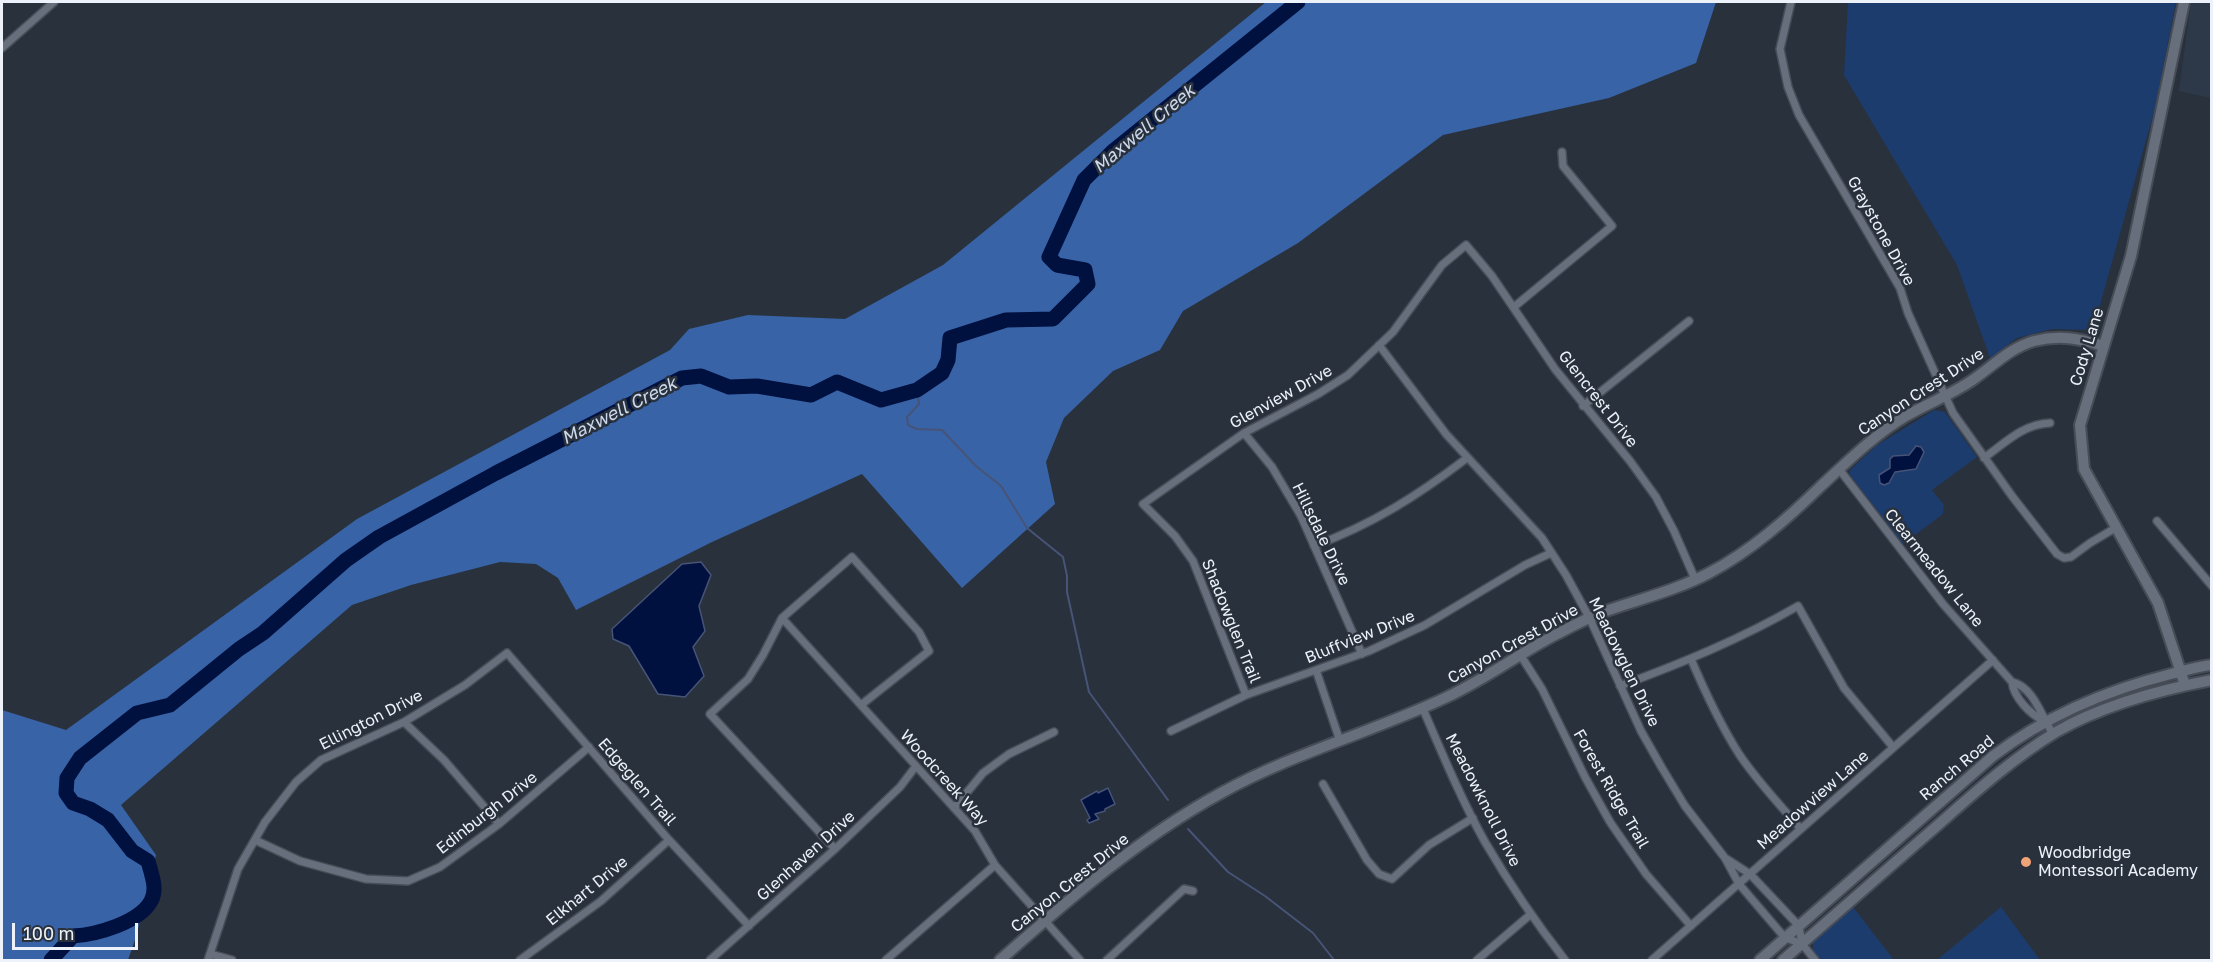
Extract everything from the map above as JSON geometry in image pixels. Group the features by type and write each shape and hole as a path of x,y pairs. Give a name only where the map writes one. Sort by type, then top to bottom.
{"street":[{"path":"2,48 54,2"},
{"name":"Graystone Drive","path":"1791,2 1780,49 1788,87 1799,115 1900,288 1908,314 1953,414 2057,554 2064,558 2071,557 2117,527"},
{"name":"Cody Lane","path":"2184,2 2131,256 2080,425 2085,469 2158,603 2167,624 2185,685"},
{"path":"1514,307 1612,226 1563,166 1562,152"},
{"name":"Glencrest Drive","path":"1466,245 1492,276 1555,369 1630,461 1656,497 1695,579"},
{"name":"Glenview Drive","path":"1143,504 1244,433 1348,375 1393,333 1442,265 1466,245"},
{"path":"1583,406 1689,321"},
{"name":"Canyon Crest Drive","path":"1000,960 1077,892 1129,851 1220,793 1268,770 1395,722 1461,690 1556,634 1708,573 1756,543 1871,440 1905,417 1973,380 2016,348 2036,341 2075,337 2103,346"},
{"name":"Meadowglen Drive","path":"1379,345 1414,393 1467,458 1542,538 1590,619 1641,731 1667,778 1685,806 1725,858 1739,884 1786,938 1802,944"},
{"path":"1984,458 2026,427 2050,423"},
{"name":"Hillsdale Drive","path":"1244,433 1272,467 1287,491 1362,654"},
{"path":"1314,546 1350,533 1385,513 1423,491 1467,458"},
{"name":"Clearmeadow Lane","path":"1839,469 1942,604 2012,682 2013,691 2034,716 2044,721 2053,734"},
{"name":"Shadowglen Trail","path":"1143,504 1175,537 1192,561 1246,695"},
{"path":"2157,521 2211,586"},
{"name":"Bluffview Drive","path":"1171,731 1246,695 1362,654 1425,625 1525,565 1551,553"},
{"path":"836,849 710,714 748,679 782,618 852,557 919,632 929,651 861,705"},
{"path":"1620,686 1691,659 1766,625 1798,606 1844,688 1893,747"},
{"name":"Woodcreek Way","path":"782,618 975,831 995,865 1080,960"},
{"name":"Ellington Drive","path":"209,957 238,869 255,840 296,782 321,760 405,722 465,685 507,653"},
{"name":"Edgeglen Trail","path":"507,653 669,840 749,926"},
{"name":"Forest Ridge Trail","path":"1521,656 1542,689 1580,768 1610,822 1646,874 1691,926"},
{"path":"1691,659 1723,726 1740,754 1801,829"},
{"name":"Meadowview Lane","path":"1652,960 1993,660"},
{"name":"Ranch Road","path":"1760,960 1993,756 2044,721 2110,692 2211,665"},
{"path":"1316,670 1340,741"},
{"name":"Ranch Road","path":"1783,960 2022,754 2053,734 2104,710 2139,697 2211,681"},
{"name":"Meadowknoll Drive","path":"1423,709 1485,842 1531,914 1565,960"},
{"path":"405,722 444,760 499,824"},
{"path":"954,808 983,773 1010,754 1054,732"},
{"name":"Edinburgh Drive","path":"255,840 300,861 366,879 408,881 440,867 499,824 589,747"},
{"name":"Glenhaven Drive","path":"710,960 836,849 900,787 916,766"},
{"path":"1323,784 1366,860 1379,874 1392,879 1429,845 1473,818"},
{"name":"Elkhart Drive","path":"520,960 601,901 669,840"},
{"name":"Meadowglen Drive","path":"1725,858 1750,874 1799,926"},
{"path":"886,960 995,865"},
{"path":"1107,960 1184,889 1193,891"},
{"path":"1477,960 1531,914"},
{"path":"1799,926 1802,944 1815,960"},
{"path":"209,957 232,960"}],"shaded area":[{"path":"1266,2 1716,2 1696,63 1609,98 1443,135 1298,243 1183,311 1160,350 1113,371 1064,418 1046,462 1055,504 962,588 862,474 712,542 576,610 558,578 536,564 500,562 411,585 352,605 121,805 156,855 136,937 128,960 2,960 2,710 66,730 357,519 670,350 689,329 748,315 845,319 943,265"},
{"path":"1848,2 2176,2 2155,108 2093,330 2052,329 2017,338 1990,358 1957,265 1844,75"},
{"path":"2191,2 2211,2 2211,98 2179,91"},
{"path":"1934,410 1945,412 1977,457 1932,490 1944,505 1943,514 1903,544 1850,475 1850,470 1877,445"},
{"path":"1916,446 1921,447 1924,452 1916,469 1895,472 1889,483 1884,485 1880,483 1879,475 1890,468 1890,459 1893,456 1909,455"},
{"path":"701,562 711,575 699,606 705,631 693,647 704,676 685,697 658,694 629,646 613,639 612,629 682,564"},
{"path":"1108,788 1115,804 1095,814 1099,819 1089,823 1087,820 1090,818 1081,800"},
{"path":"1853,907 1894,960 1820,960 1813,951 1813,941"},
{"path":"2001,907 2040,960 1937,960"}],"waterway":[{"name":"Maxwell Creek","path":"51,960 73,936 104,930 127,921 145,909 153,896 153,881 148,861 132,851 108,820 90,809 73,803 66,793 67,778 80,758 137,713 170,705 239,649 263,633 346,560 379,537 496,473 682,378 701,376 729,387 757,386 811,395 837,382 881,400 917,390 942,373 948,360 950,338 1006,320 1053,319 1088,284 1085,270 1057,265 1049,257 1084,180 1113,151 1298,2"},
{"path":"917,390 919,404 907,417 908,425 917,429 942,430 976,466 1001,486 1027,528 1063,557 1067,576 1067,592 1089,692 1168,800"},
{"path":"1188,829 1228,872 1265,896 1313,933 1334,960"}],"place":[{"name":"Woodbridge Montessori Academy","path":"2026,862"}]}
